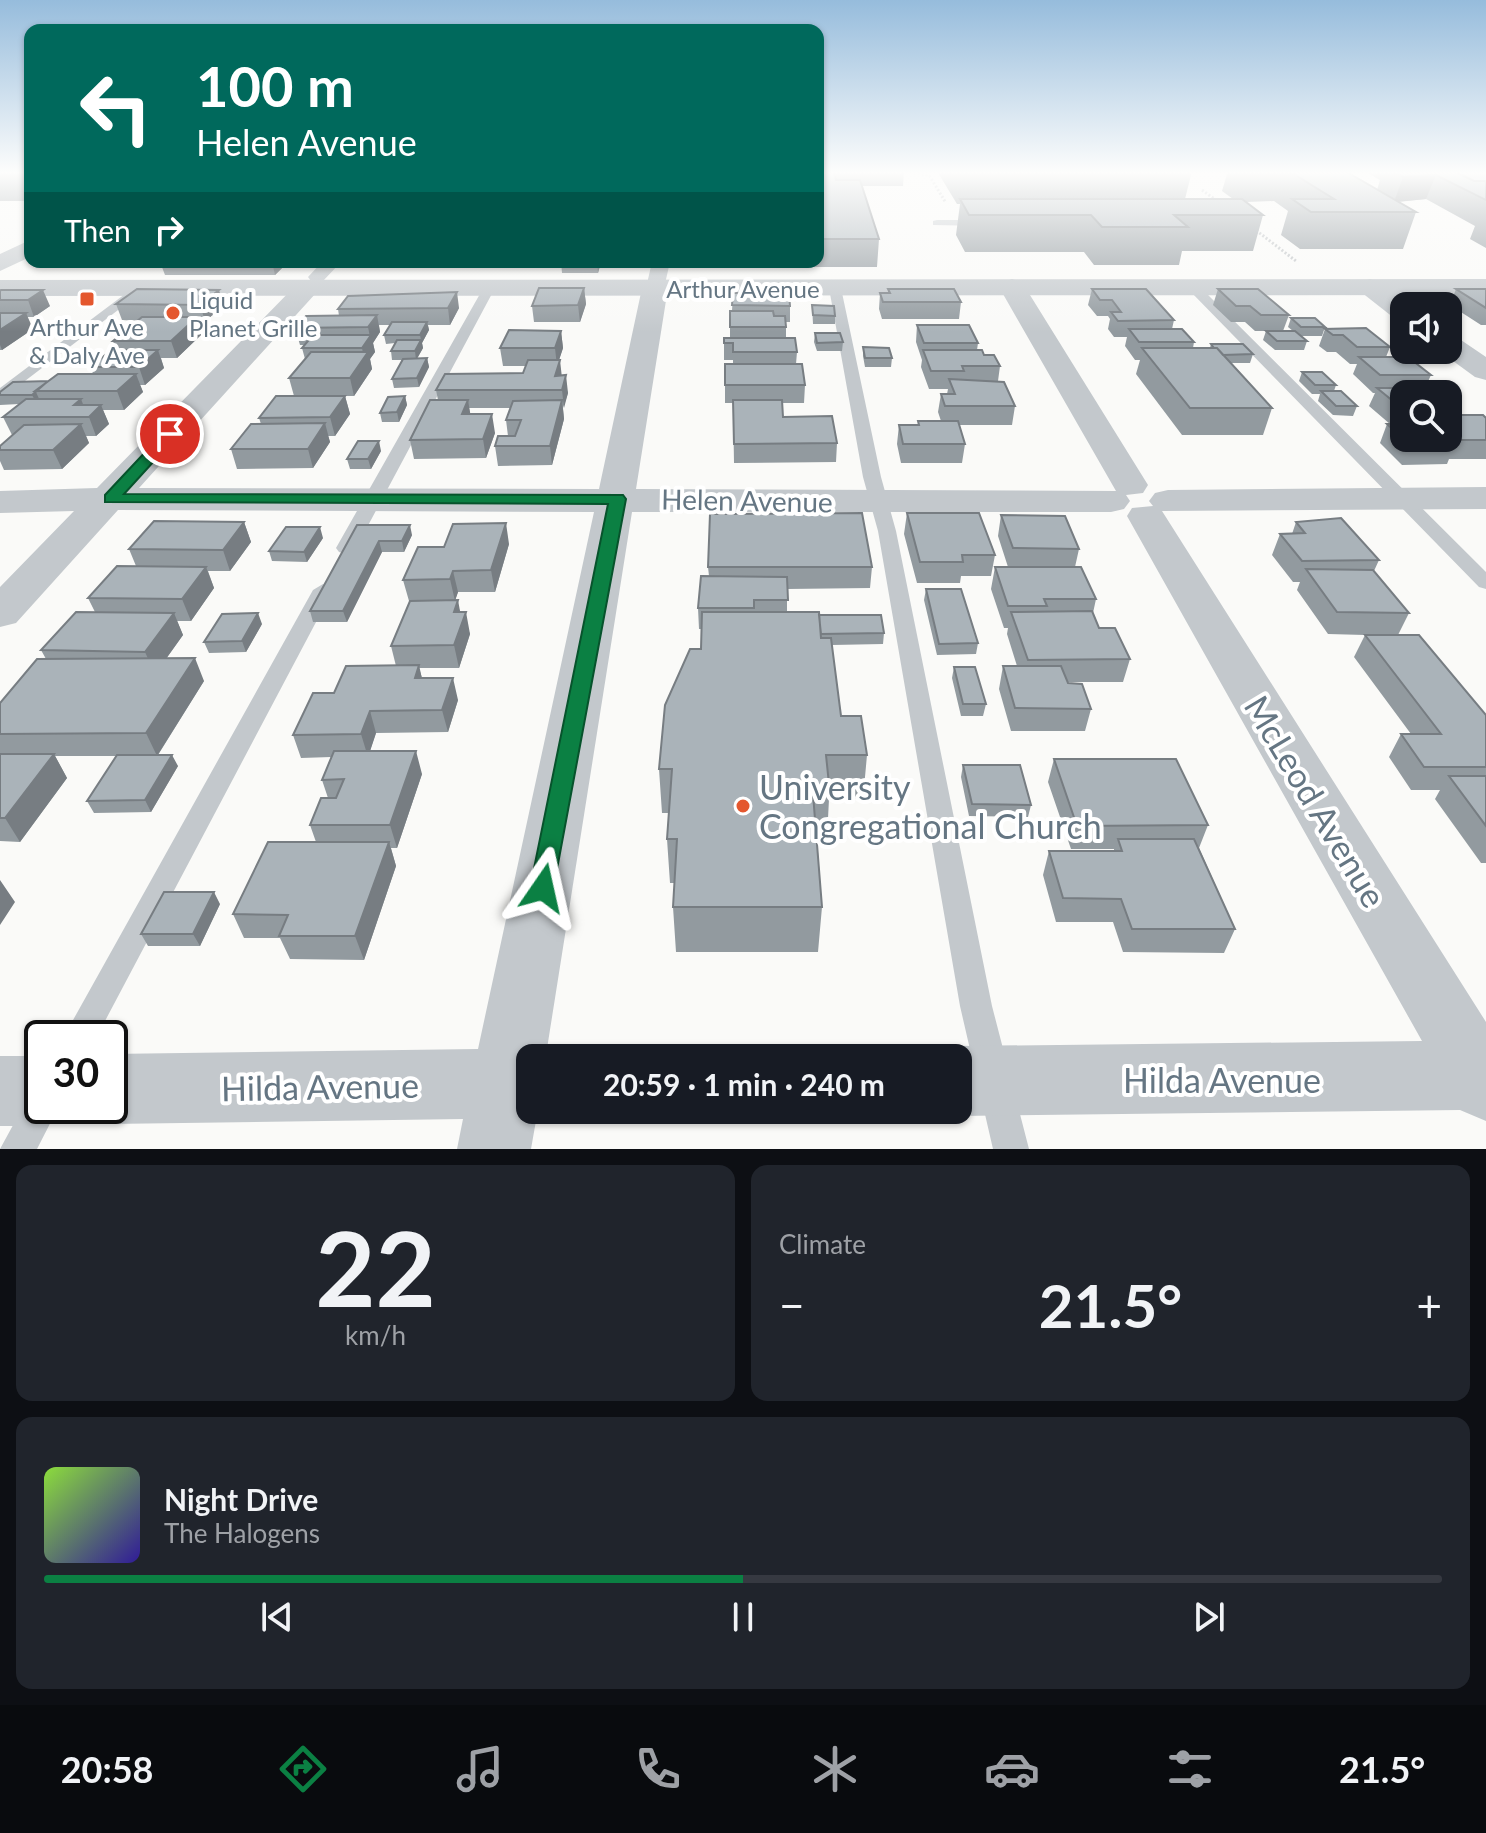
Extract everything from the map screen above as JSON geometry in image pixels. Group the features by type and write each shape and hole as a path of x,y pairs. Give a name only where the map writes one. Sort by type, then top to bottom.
{"street":[{"path":"0,264 24,250"},
{"path":"0,613 326,268"},
{"path":"510,1105 658,275"},
{"name":"Arthur Avenue","path":"0,288 312,283 489,288 658,275 835,288 1486,287"},
{"name":"McLeod Avenue","path":"1012,287 1484,1079"},
{"path":"1370,287 1390,302"},
{"path":"1462,354 1486,371"},
{"name":"Helen Avenue","path":"0,502 374,498 879,503 1486,498"},
{"name":"Hilda Avenue","path":"976,1080 1484,1079"},
{"name":"Hilda Avenue","path":"128,1090 510,1105"},
{"path":"0,1091 24,1091"}],"lane":[{"path":"1193,287 1486,583"},
{"path":"0,395 140,288"},
{"path":"89,1020 489,288"},
{"path":"835,288 976,1006 976,1080 1011,1149"},
{"path":"18,1149 32,1124"}],"path":[{"path":"1251,227 1305,268"},
{"path":"1246,233 1260,234"}],"building":[{"path":"824,225 874,225 879,239 824,239"},
{"path":"1100,225 1188,227 1102,227"},
{"path":"539,288 584,288 578,305 532,306"},
{"path":"137,289 219,290 200,305 116,304"},
{"path":"888,289 954,289 961,302 883,302 880,293 890,293"},
{"path":"1092,289 1146,289 1174,320 1118,321 1111,312 1121,312 1112,300 1100,300"},
{"path":"1218,289 1258,289 1289,315 1261,315 1250,306 1236,306"},
{"path":"1456,289 1486,289 1486,308 1462,292"},
{"path":"1,290 43,290 28,300 0,300"},
{"path":"457,292 448,308 338,309 348,296"},
{"path":"733,293 789,293 790,306 732,305"},
{"path":"812,305 834,306 835,316 813,315"},
{"path":"730,311 773,311 774,316 785,316 786,327 730,327"},
{"path":"0,313 26,313 0,330"},
{"path":"377,315 368,327 295,328 306,316"},
{"path":"142,317 197,317 171,341 113,341"},
{"path":"1291,318 1315,318 1325,327 1301,327"},
{"path":"392,322 427,322 420,335 384,335"},
{"path":"917,325 969,325 978,343 924,343"},
{"path":"1366,328 1390,347 1357,347 1343,335 1333,335 1325,329"},
{"path":"1129,329 1182,329 1194,342 1139,342"},
{"path":"509,330 561,331 555,348 500,348"},
{"path":"1266,331 1295,331 1307,341 1277,341"},
{"path":"815,333 840,333 843,342 817,343"},
{"path":"313,335 371,335 362,348 302,348"},
{"path":"724,338 795,338 797,352 733,352 733,343 724,343"},
{"path":"397,340 421,340 415,351 391,351"},
{"path":"1211,344 1243,344 1253,354 1223,355"},
{"path":"863,347 889,348 892,358 865,358"},
{"path":"1142,348 1217,348 1272,408 1190,408"},
{"path":"111,350 158,350 139,367 91,367"},
{"path":"923,350 982,350 984,355 994,355 1000,366 962,366 964,371 931,371"},
{"path":"311,352 368,352 350,378 289,378"},
{"path":"1359,357 1390,357 1390,364 1417,364 1431,375 1380,375"},
{"path":"427,358 417,378 392,379 403,359"},
{"path":"528,360 560,360 555,376 566,375 562,390 436,390 445,374 523,373"},
{"path":"725,364 802,364 805,385 725,385"},
{"path":"1302,372 1322,372 1336,385 1315,385"},
{"path":"58,374 136,374 117,391 35,391"},
{"path":"949,379 1004,382 1015,406 945,406 941,394 955,394"},
{"path":"48,381 32,395 0,395 13,382"},
{"path":"1377,388 1390,388 1390,399"},
{"path":"1321,391 1341,391 1357,406 1336,406"},
{"path":"276,396 345,396 330,417 259,418"},
{"path":"405,396 397,412 380,413 388,397"},
{"path":"26,399 81,399 74,405 101,405 89,417 3,417"},
{"path":"430,400 468,400 462,414 492,414 483,439 410,440"},
{"path":"562,400 550,446 495,446 498,436 515,436 521,420 506,420 513,401"},
{"path":"733,400 782,400 783,417 832,416 837,443 734,444"},
{"path":"1462,415 1483,415 1486,418 1486,440 1462,440"},
{"path":"918,421 958,421 965,444 903,444 899,425 919,425"},
{"path":"325,423 308,449 231,449 251,424"},
{"path":"81,424 53,450 0,450 0,446 24,425"},
{"path":"358,441 379,441 368,459 347,459"},
{"path":"862,513 872,567 708,567 710,514"},
{"path":"907,513 979,513 995,555 962,555 963,562 920,562"},
{"path":"1001,515 1065,516 1079,549 1013,548"},
{"path":"1341,518 1379,560 1302,561 1280,534 1305,533 1296,522"},
{"path":"154,521 244,522 223,550 129,549"},
{"path":"506,523 491,570 453,571 450,579 403,580 418,547 444,547 453,524"},
{"path":"357,525 410,525 402,541 379,541 343,611 310,611"},
{"path":"286,527 320,527 304,552 269,551"},
{"path":"117,566 206,567 182,599 88,598"},
{"path":"995,567 1081,567 1096,599 1044,599 1047,606 1008,606"},
{"path":"1306,569 1373,570 1409,613 1337,612"},
{"path":"701,576 787,577 788,600 754,600 754,608 698,608"},
{"path":"926,589 961,589 978,643 939,644"},
{"path":"458,600 454,612 466,612 454,645 391,646 410,601"},
{"path":"1092,611 1099,628 1115,628 1130,659 1028,660 1011,612"},
{"path":"76,612 174,613 145,652 41,650"},
{"name":"University Congregational Church","path":"702,612 819,612 821,638 831,638 841,716 861,716 867,755 826,755 830,794 813,794 822,907 673,907 677,839 667,839 672,769 659,769 665,705 690,649 701,649"},
{"path":"258,613 242,641 204,642 222,614"},
{"path":"819,615 881,615 884,633 821,634"},
{"path":"1365,635 1419,635 1486,715 1486,767 1424,767 1401,734 1441,734"},
{"path":"195,658 146,733 0,734 0,703 37,659"},
{"path":"419,665 415,678 453,678 442,710 370,711 361,734 293,735 313,693 334,693 346,666"},
{"path":"1003,666 1061,666 1068,683 1082,684 1091,709 1015,708"},
{"path":"954,667 975,667 986,704 963,704"},
{"path":"334,751 416,751 390,825 310,825 321,798 336,798 344,779 322,780"},
{"path":"0,754 54,754 5,818 0,818"},
{"path":"117,755 172,755 145,800 87,801"},
{"path":"1054,759 1176,759 1208,825 1077,826"},
{"path":"963,765 1020,765 1031,805 972,804"},
{"path":"1449,776 1486,776 1486,826"},
{"path":"1118,839 1194,839 1235,929 1132,929 1121,899 1063,898 1049,851 1122,851"},
{"path":"268,842 389,842 355,936 279,936 288,915 233,914"},
{"path":"164,892 214,892 193,934 141,934"}],"place":[{"name":"Arthur Ave & Daly Ave","path":"87,299"},
{"name":"Liquid Planet Grille","path":"173,313"},
{"name":"University Congregational Church","path":"743,806"}],"route":[{"path":"170,434 111,499 618,499 543,888"}]}
